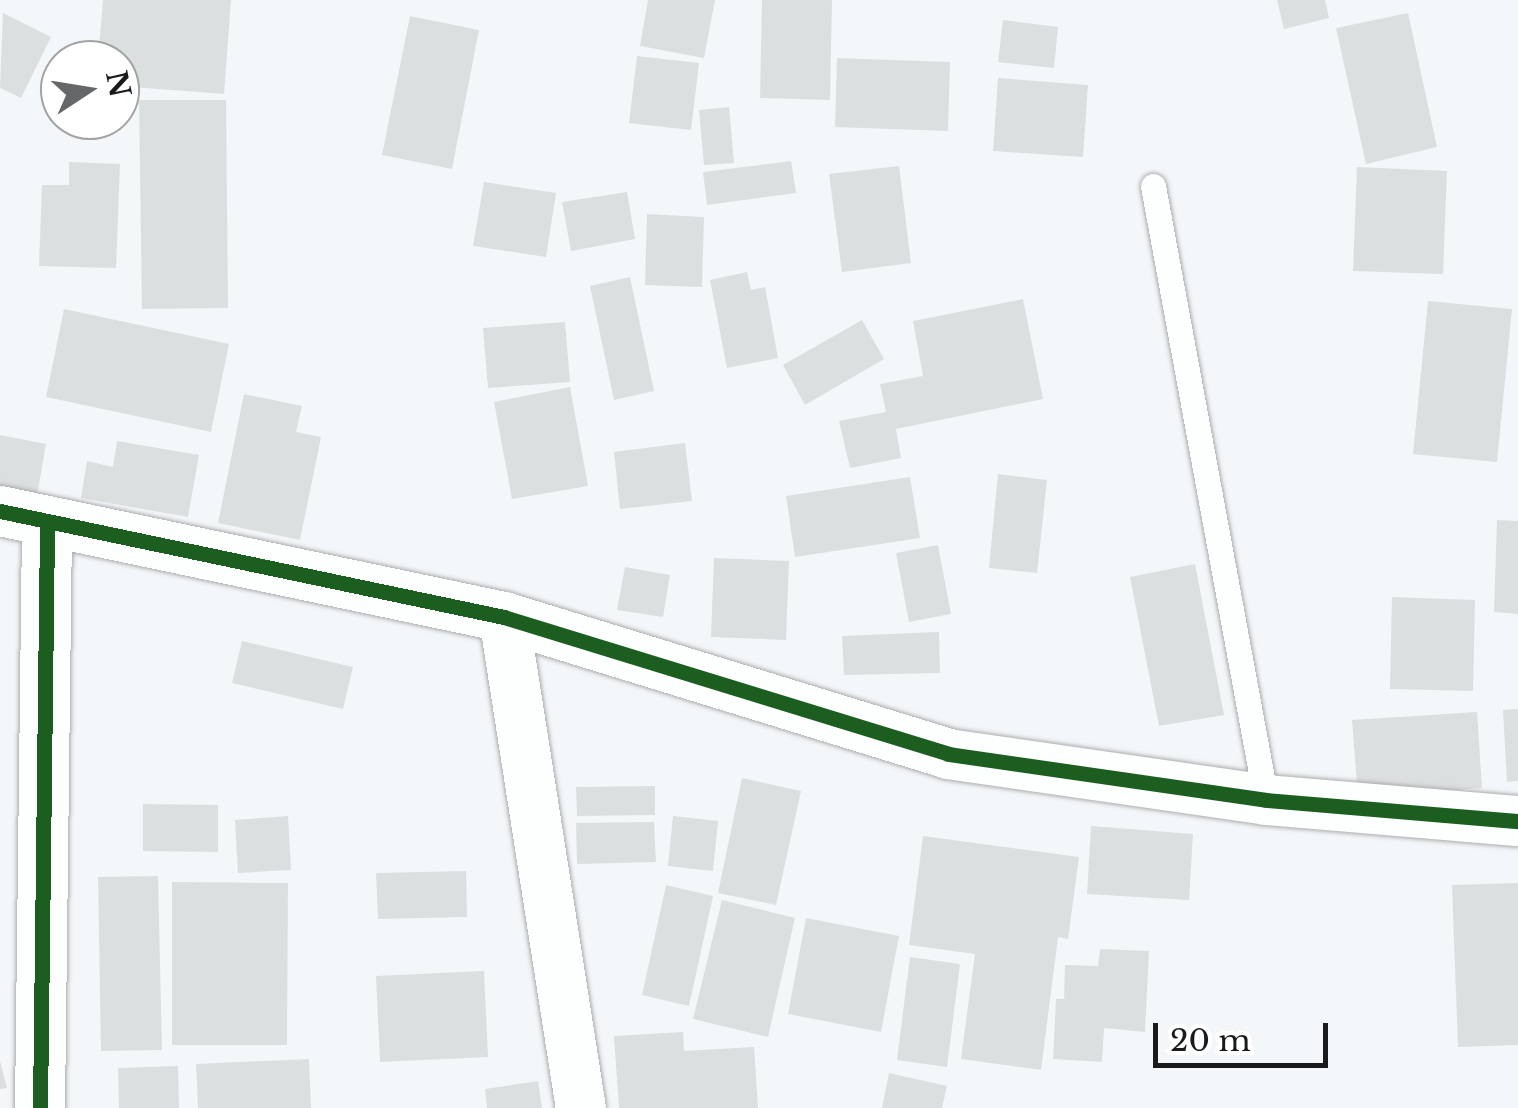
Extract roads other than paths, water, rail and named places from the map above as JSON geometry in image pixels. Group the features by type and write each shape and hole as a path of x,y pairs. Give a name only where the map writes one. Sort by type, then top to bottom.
{"street":[{"path":"0,511 504,617 948,754 1266,800 1518,822"},
{"path":"40,1108 48,524"},
{"path":"504,617 581,1108"}],"lane":[{"path":"1153,186 1266,800"}]}
